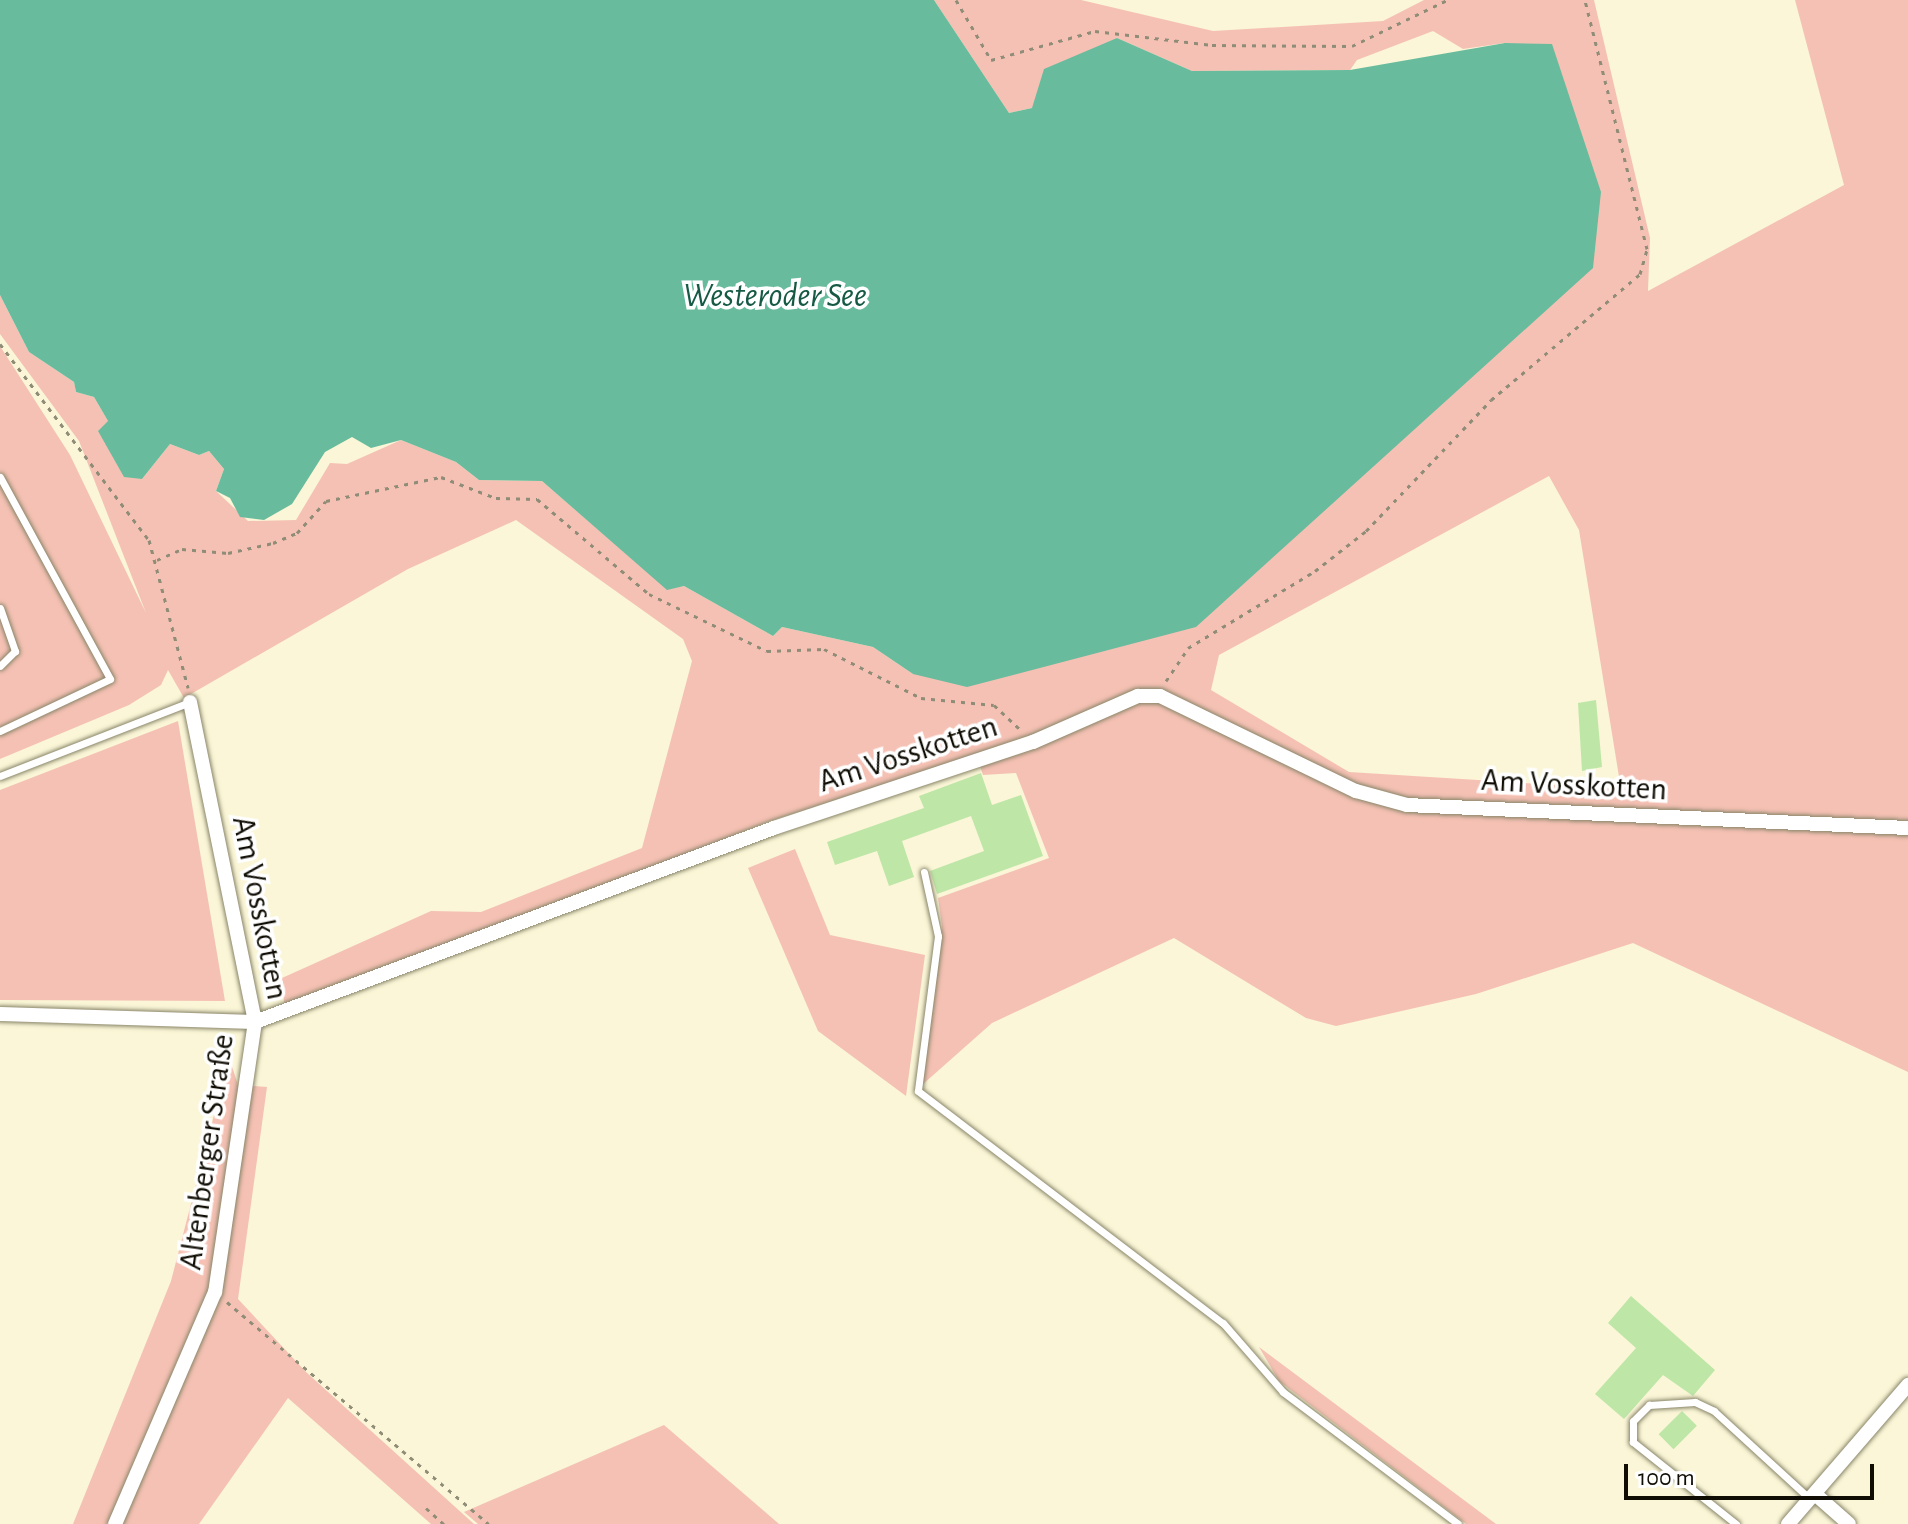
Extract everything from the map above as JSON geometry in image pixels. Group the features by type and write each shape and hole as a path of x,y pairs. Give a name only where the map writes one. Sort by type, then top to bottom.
{"street":[{"name":"Am Vosskotten","path":"190,702 255,1022 774,828 1033,742 1120,701 1160,696 1356,791 1407,805 1908,828"},
{"name":"Altenberger Straße","path":"0,1014 255,1022 215,1292 115,1524"},
{"path":"1788,1524 1908,1385"},
{"path":"1813,1496 1849,1524"}],"lane":[{"path":"0,477 110,679 0,731"},
{"path":"0,608 15,651 0,666"},
{"path":"0,776 190,702"},
{"path":"924,872 938,936 918,1091 1223,1323 1283,1392 1458,1524"},
{"path":"1736,1524 1633,1442 1633,1421 1649,1405 1706,1406 1813,1496"}],"path":[{"path":"956,0 991,60 1095,31 1212,45 1352,46 1447,0"},
{"path":"1160,696 1188,648 1315,571 1366,531 1491,400 1640,274 1647,249 1585,0"},
{"path":"0,344 149,540 157,560 190,702"},
{"path":"157,560 182,549 228,553 273,543 297,533 326,501 441,477 496,498 537,499 623,577 767,651 824,649 921,698 994,705 1033,742"},
{"path":"215,1292 489,1524"},
{"path":"426,1508 444,1524"}],"shaded area":[{"path":"934,0 1081,0 1213,31 1383,21 1424,0 1594,0 1650,238 1648,291 1844,185 1795,0 1908,0 1908,1072 1633,943 1476,994 1336,1026 1306,1018 1174,938 992,1023 922,1085 942,926 938,898 1049,858 1016,773 983,775 976,754 767,822 285,1014 282,978 431,911 481,912 642,848 692,661 683,639 516,520 408,569 184,698 168,670 161,685 129,705 0,759 0,346 70,455 146,613 79,441 0,334 0,295 29,352 74,382 76,392 94,397 142,479 170,444 199,455 209,451 224,469 216,491 248,521 296,520 330,463 347,464 401,440 456,462 479,480 542,481 667,589 684,586 773,636 782,627 873,647 913,674 1505,43 1463,49 1433,31 1357,60 1350,70 1192,71 1117,38 1032,108 1009,113","holes":["1549,476 1579,530 1621,789 1349,772 1211,690 1219,655"]},
{"path":"178,721 225,1001 0,1000 0,790"},
{"path":"795,849 830,935 925,955 906,1096 818,1031 748,868"},
{"path":"229,1057 238,1085 267,1087 238,1299 306,1372 474,1524 431,1524 288,1398 199,1524 73,1524 171,1281"},
{"path":"1259,1347 1496,1524 1466,1524 1279,1381"},
{"path":"664,1425 779,1524 478,1524 464,1512"}],"water":[{"name":"Westeroder See","path":"0,0 934,0 1009,113 1032,108 1044,69 1117,38 1192,71 1350,70 1505,43 1552,44 1601,192 1593,268 1196,627 967,687 913,674 873,647 782,627 773,636 684,586 667,590 542,481 479,480 456,462 401,440 371,448 352,437 325,452 292,504 264,520 240,517 230,498 216,491 224,469 209,451 199,455 170,444 142,479 124,477 98,431 108,421 94,397 76,392 74,382 29,352 0,295"}],"building":[{"path":"1596,700 1602,767 1582,771 1578,703"},
{"path":"981,773 992,805 1021,795 1043,856 937,894 930,871 984,851 971,816 902,841 914,877 889,886 877,851 835,865 827,842 924,808 919,796"},
{"path":"1631,1296 1715,1370 1693,1396 1663,1375 1624,1419 1595,1394 1636,1348 1608,1323"},
{"path":"1682,1411 1697,1426 1674,1449 1659,1434"}]}
